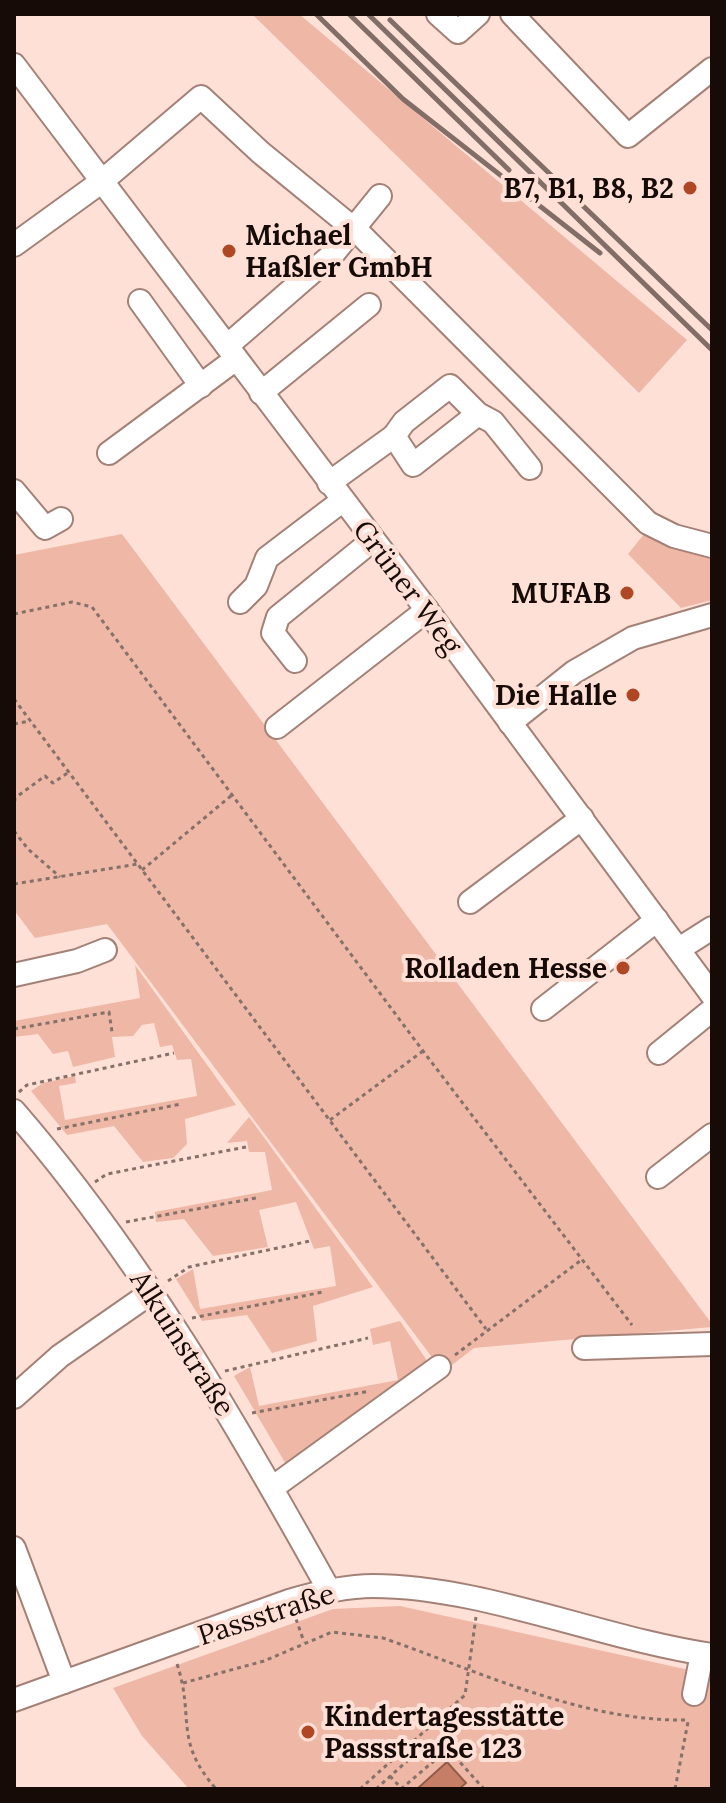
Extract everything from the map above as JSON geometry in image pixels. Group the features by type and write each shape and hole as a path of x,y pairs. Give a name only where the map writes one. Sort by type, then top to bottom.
{"street":[{"path":"438,14 458,32 478,14"},
{"path":"512,14 628,136 712,69"},
{"name":"Grüner Weg","path":"14,65 427,610 712,995"},
{"path":"14,245 101,182 201,97 260,152 353,229 648,523 674,536 712,546"},
{"path":"109,453 201,386 333,254 380,196"},
{"path":"140,301 201,386"},
{"path":"261,393 369,305"},
{"path":"240,602 256,586 267,558 394,436 404,422 450,386 478,414 493,422 530,468"},
{"path":"394,436 413,465 478,414"},
{"path":"14,491 45,528 61,519"},
{"path":"295,661 273,633 278,617 373,540"},
{"path":"277,727 427,610"},
{"path":"510,723 574,672 633,638 712,615"},
{"path":"470,902 582,818"},
{"path":"543,1009 657,920"},
{"path":"679,949 712,928"},
{"path":"14,975 77,961 105,950"},
{"path":"659,1053 712,1010"},
{"name":"Alkuinstraße","path":"14,1111 152,1292 272,1488 329,1590"},
{"path":"658,1177 712,1135"},
{"path":"14,1397 60,1356 152,1292"},
{"path":"584,1348 712,1344"},
{"path":"272,1488 439,1367"},
{"path":"14,1548 64,1682"},
{"name":"Passstraße","path":"14,1700 289,1601 329,1590 371,1586 421,1588 707,1654"},
{"path":"694,1694 707,1654"}],"path":[{"path":"14,614 72,602 92,607 580,1260 632,1325"},
{"path":"14,699 486,1329"},
{"path":"14,724 30,721"},
{"path":"14,809 15,798 45,776 53,783 69,772"},
{"path":"142,870 232,795"},
{"path":"14,831 28,849 60,877"},
{"path":"14,884 138,864"},
{"path":"14,1029 109,1012 112,1032"},
{"path":"330,1120 423,1051"},
{"path":"14,1096 27,1085 174,1053"},
{"path":"57,1129 181,1104"},
{"path":"80,1194 107,1174 246,1147"},
{"path":"126,1222 256,1198"},
{"path":"152,1292 189,1267 310,1241"},
{"path":"439,1367 580,1260"},
{"path":"192,1318 323,1292"},
{"path":"209,1382 229,1368 368,1338"},
{"path":"250,1414 378,1389"},
{"path":"289,1601 304,1642"},
{"path":"360,1789 465,1695 479,1601"},
{"path":"216,1789 201,1771 187,1742 183,1683 264,1661 332,1632 383,1638 609,1714 654,1721 688,1720"},
{"path":"675,1789 694,1694"},
{"path":"376,1789 415,1754 407,1746"},
{"path":"390,1776 401,1789 448,1749 484,1789"}],"shaded area":[{"path":"252,14 299,14 687,340 639,393"},
{"path":"649,528 712,552 712,600 681,608 628,554"},
{"path":"122,534 712,1327 474,1348 443,1372 107,924 35,938 14,910 14,555"},
{"path":"135,965 236,1105 185,1119 187,1144 173,1158 143,1162 114,1126 67,1135 31,1091 43,1083 75,1076 76,1083 59,1086 65,1120 197,1096 191,1059 177,1060 172,1045 160,1047 154,1023 142,1025 133,1036 112,1037 115,1057 73,1067 68,1051 53,1054 38,1034 14,1037 14,1021 140,998"},
{"path":"249,1117 373,1287 313,1306 317,1341 272,1353 247,1315 202,1321 176,1279 193,1269 200,1309 336,1286 330,1246 314,1249 296,1202 259,1210 268,1247 213,1256 184,1219 156,1222 155,1212 272,1190 265,1152 249,1152 247,1141 227,1143"},
{"path":"400,1321 430,1365 290,1471 234,1376 250,1367 259,1406 398,1380 390,1341 373,1345 370,1329"},
{"path":"400,1606 712,1675 712,1789 189,1789 142,1736 113,1688 333,1609"},
{"path":"447,1762 466,1783 459,1789 417,1789"}],"railway":[{"path":"316,14 403,99 600,253"},
{"path":"349,14 509,170"},
{"path":"368,14 712,350"},
{"path":"390,20 712,330"}],"place":[{"name":"B7, B1, B8, B2","path":"690,188"},
{"name":"Michael Haßler GmbH","path":"229,251"},
{"name":"MUFAB","path":"627,593"},
{"name":"Die Halle","path":"633,695"},
{"name":"Rolladen Hesse","path":"623,968"},
{"name":"Kindertagesstätte Passstraße 123","path":"308,1732"}]}
